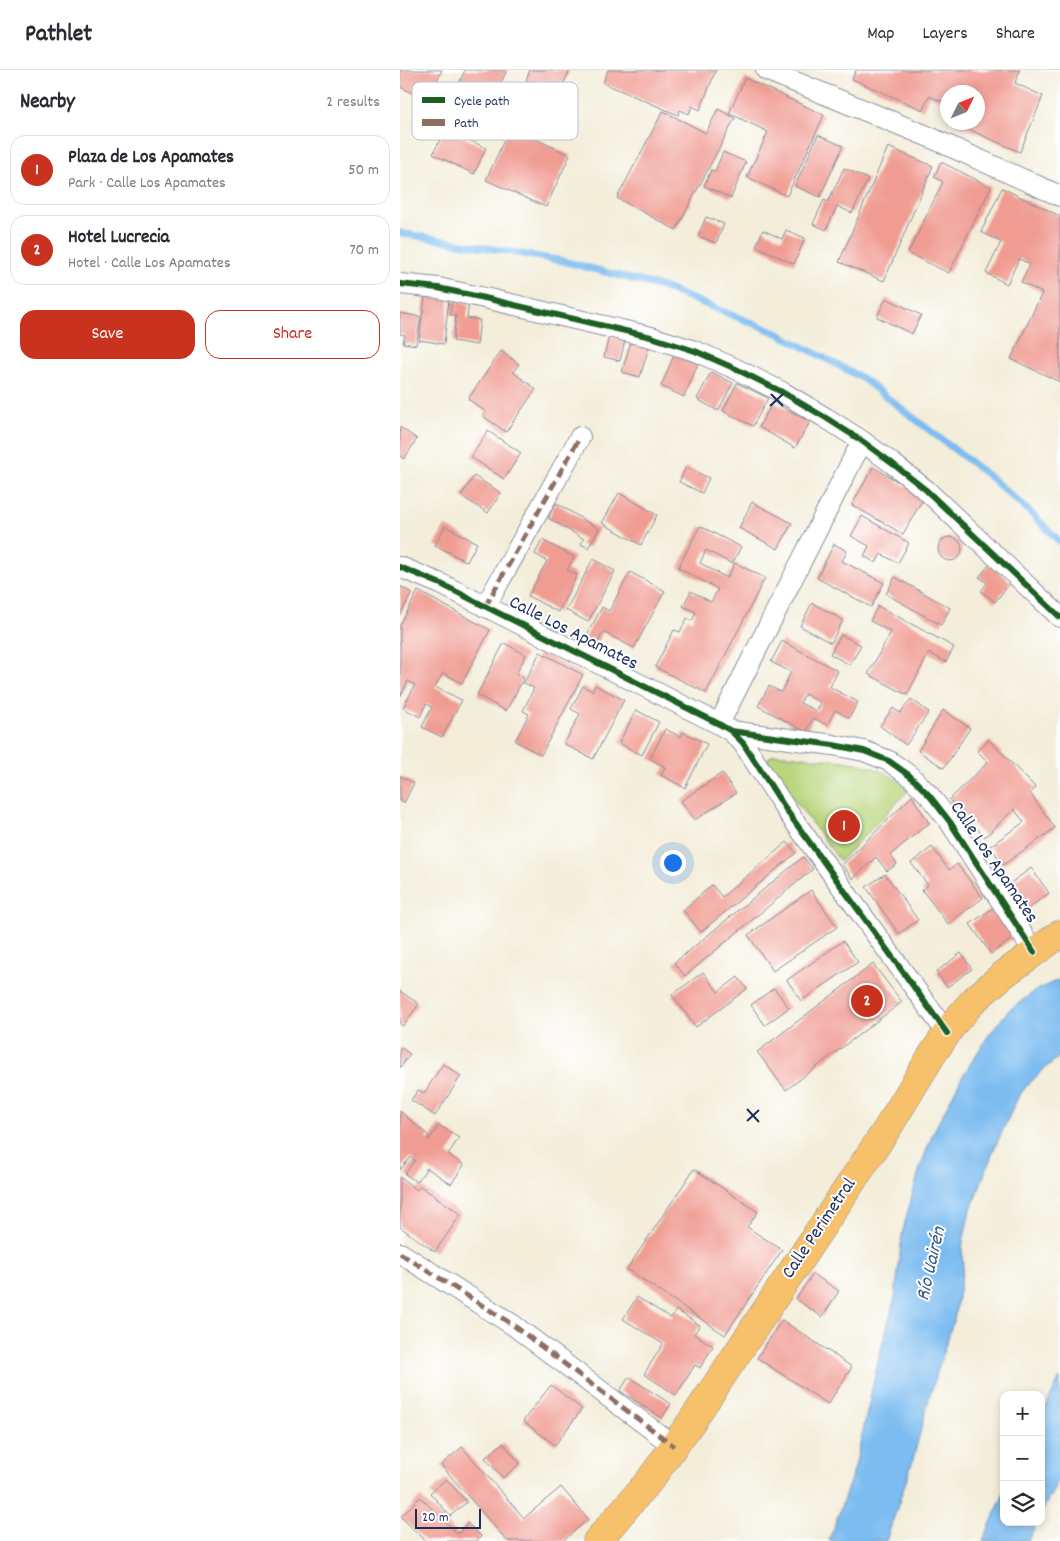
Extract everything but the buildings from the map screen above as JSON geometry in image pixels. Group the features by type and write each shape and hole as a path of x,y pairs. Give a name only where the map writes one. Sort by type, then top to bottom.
{"highway":[{"name":"Calle Perimetral","path":"597,1541 649,1482 674,1446 887,1129 954,1023 974,1000 1003,975 1060,934"}],"street":[{"path":"766,70 928,136 1060,196"},
{"path":"400,284 438,288 651,337 695,351 782,392 862,442 926,490 1060,617"},
{"path":"485,607 580,437"},
{"path":"725,727 862,442"},
{"name":"Calle Los Apamates","path":"400,566 441,584 725,727 743,743 792,819 947,1033"},
{"name":"Calle Los Apamates","path":"725,727 864,750 889,761 910,776 929,795 950,822 1034,952"},
{"path":"400,1253 513,1325 674,1446"}],"green space":[{"path":"773,755 838,760 864,765 888,774 908,791 840,861 771,768 768,758"}],"water":[{"name":"Río Uairén","path":"1060,979 1060,1056 1044,1069 1018,1097 995,1147 969,1214 962,1247 963,1268 955,1315 930,1395 912,1463 886,1541 829,1541 855,1467 880,1353 895,1298 902,1235 920,1168 933,1133 963,1075 989,1035 1008,1011 1035,991"},
{"path":"1060,1378 1060,1478 1045,1506 1045,1436 1045,1408"},
{"path":"1000,1502 1000,1526 1035,1526 1028,1541 983,1541"}],"waterway":[{"path":"400,233 563,261 662,287 777,333 862,378 990,477 1060,542"}],"marked path":[{"path":"485,607 580,437"},
{"path":"400,1253 513,1325 674,1446"}],"cycle path":[{"path":"400,284 438,288 651,337 695,351 782,392 862,441 926,490 1060,617"},
{"path":"400,567 441,584 731,731 743,743 787,811 947,1033"},
{"path":"731,731 864,751 889,761 910,776 929,795 950,822 1034,952"}],"place":[{"name":"Plaza de Los Apamates","path":"844,826"},
{"name":"Hotel Lucrecia","path":"867,1001"}]}
